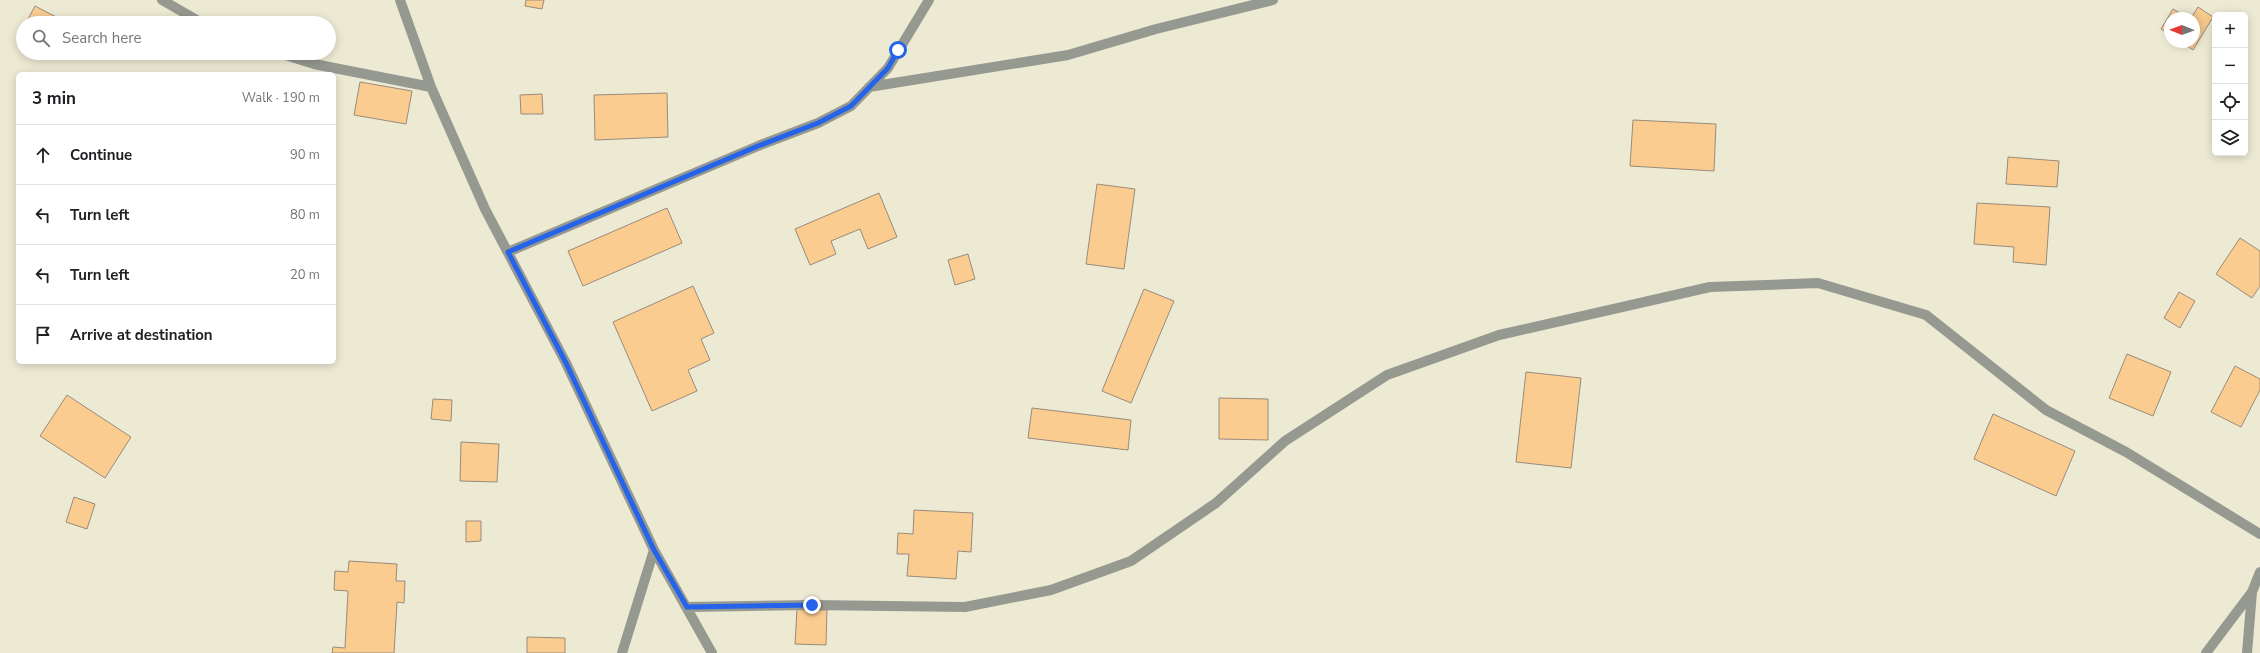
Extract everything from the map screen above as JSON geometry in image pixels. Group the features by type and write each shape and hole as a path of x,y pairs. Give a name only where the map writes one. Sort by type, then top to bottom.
{"street":[{"path":"162,0 190,16"},
{"path":"400,0 431,87 485,209 566,363 654,550 712,653"},
{"path":"508,252 758,146 818,123 851,106 888,68 929,0"},
{"path":"869,87 1068,55 1164,27 1274,0"},
{"path":"301,60 314,64 431,87"},
{"path":"687,607 812,605 965,607 1051,590 1131,561 1216,503 1285,441 1387,374 1499,335 1710,287 1818,283 1926,315 2046,410 2126,452 2260,534"},
{"path":"622,653 654,550"},
{"path":"2206,653 2252,592 2260,572"},
{"path":"2248,653 2252,592"}],"building":[{"path":"526,0 544,0 542,9 525,6"},
{"path":"35,6 54,16 30,16"},
{"path":"2198,7 2212,16 2200,38 2200,12 2195,12"},
{"path":"2173,9 2178,12 2171,12"},
{"path":"2164,24 2164,31 2161,29"},
{"path":"360,82 412,91 406,124 354,115"},
{"path":"667,93 668,137 595,140 594,95"},
{"path":"542,94 543,114 521,114 520,95"},
{"path":"1633,120 1716,124 1714,171 1630,166"},
{"path":"2008,157 2059,161 2057,187 2006,184"},
{"path":"1097,184 1135,189 1124,269 1086,264"},
{"path":"879,193 897,237 868,249 860,229 831,241 836,254 810,265 795,229"},
{"path":"1977,203 2050,207 2046,265 2013,262 2014,247 1974,244"},
{"path":"667,208 682,243 583,286 568,251"},
{"path":"2240,238 2260,251 2260,286 2252,298 2216,274"},
{"path":"968,254 975,279 955,285 948,260"},
{"path":"693,286 714,333 701,339 710,360 688,370 697,391 652,411 613,322"},
{"path":"1144,289 1174,301 1131,403 1102,391"},
{"path":"2179,292 2195,301 2180,328 2164,318"},
{"path":"2127,354 2171,372 2153,416 2109,398"},
{"path":"2235,366 2260,379 2260,390 2241,427 2211,412"},
{"path":"1526,372 1581,378 1571,468 1516,462"},
{"path":"67,395 131,437 105,478 40,436"},
{"path":"1219,398 1268,399 1268,440 1219,439"},
{"path":"433,399 452,400 451,421 431,419"},
{"path":"1032,408 1131,420 1128,450 1028,438"},
{"path":"1993,414 2075,451 2056,496 1974,459"},
{"path":"461,442 499,444 497,482 460,481"},
{"path":"74,497 95,504 87,529 66,522"},
{"path":"914,510 973,513 971,552 958,551 956,579 907,576 909,554 897,554 898,533 913,534"},
{"path":"466,521 481,521 481,541 466,542"},
{"path":"349,561 397,564 396,581 405,581 404,603 397,602 394,653 332,653 333,647 345,648 348,591 334,590 335,571 348,572"},
{"path":"797,609 827,610 826,645 795,644"},
{"path":"527,637 565,638 565,653 527,653"}],"route":[{"path":"812,605 687,607 654,550 566,363 508,252 758,146 818,123 851,106 888,68 898,50"}]}
